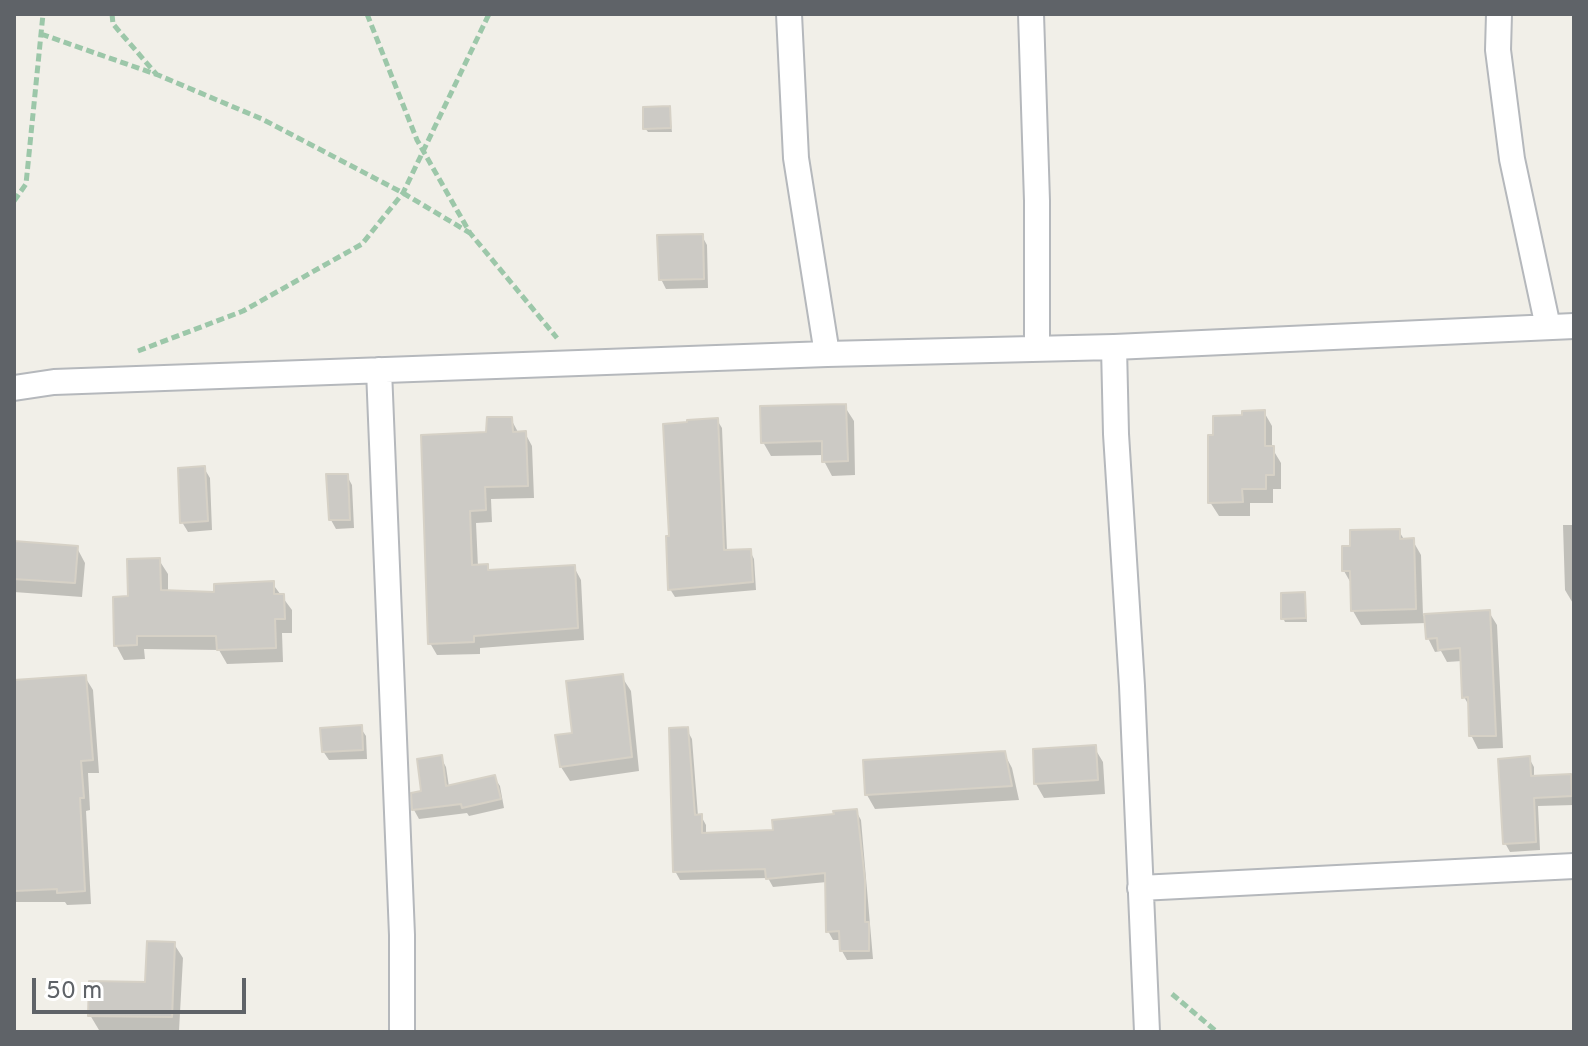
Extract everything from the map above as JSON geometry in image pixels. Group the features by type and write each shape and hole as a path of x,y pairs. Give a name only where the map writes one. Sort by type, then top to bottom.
{"street":[{"path":"789,14 796,158 827,354"},
{"path":"1031,14 1037,201 1037,348"},
{"path":"1499,14 1498,50 1512,159 1548,327"},
{"path":"14,388 54,382 827,354 1114,347 1574,326"},
{"path":"1114,347 1147,1032"},
{"path":"379,370 402,935 402,1032"},
{"path":"1140,888 1574,866"}],"path":[{"path":"14,201 26,184 43,14"},
{"path":"112,14 113,24 158,75"},
{"path":"367,14 424,151 470,233 578,364"},
{"path":"132,353 243,311 362,244 403,193 489,14"},
{"path":"41,34 158,75 262,119 403,193 470,233"},
{"path":"1142,970 1217,1032"}],"building":[{"path":"670,106 671,128 643,129 643,107"},
{"path":"703,234 704,279 659,280 657,235"},
{"path":"846,404 848,461 822,462 822,441 761,443 760,406"},
{"path":"1265,410 1265,446 1274,446 1274,475 1266,475 1266,489 1242,489 1243,502 1208,503 1208,435 1213,435 1213,416"},
{"path":"487,417 512,417 513,432 526,431 528,486 485,487 486,510 470,511 472,565 488,564 488,570 575,565 578,628 474,636 474,642 428,644 421,435 486,432"},
{"path":"718,418 724,550 751,549 753,582 668,590 666,536 669,536 663,424"},
{"path":"205,466 208,521 180,523 178,468"},
{"path":"326,474 348,474 350,520 329,520"},
{"path":"1400,529 1400,539 1414,538 1416,609 1351,611 1350,571 1342,571 1342,546 1350,546 1350,530"},
{"path":"14,541 78,546 75,583 14,579"},
{"path":"160,558 161,590 214,592 214,584 274,581 274,594 284,594 285,619 275,619 276,648 217,650 216,636 137,636 137,645 114,646 113,597 128,596 127,559"},
{"path":"1305,592 1306,618 1281,619 1281,593"},
{"path":"1490,610 1496,736 1469,736 1468,697 1462,698 1460,648 1438,650 1437,638 1426,639 1424,614"},
{"path":"623,674 632,757 560,767 555,735 572,733 566,681"},
{"path":"86,675 93,760 81,761 85,891 14,891 14,680"},
{"path":"362,725 363,750 322,752 320,728"},
{"path":"688,727 695,815 702,814 702,833 773,830 772,820 857,809 865,880 865,922 869,922 869,951 840,951 839,931 826,932 825,873 766,879 765,869 673,872 669,728"},
{"path":"1096,745 1098,780 1034,784 1033,749"},
{"path":"1005,751 1012,786 865,795 863,760"},
{"path":"442,755 446,786 495,775 501,799 462,808 461,804 412,810 411,793 421,791 417,759"},
{"path":"1530,756 1531,776 1571,774 1572,796 1534,798 1536,842 1503,844 1498,759"},
{"path":"147,941 175,942 172,1017 88,1016 89,981 145,982"}]}
